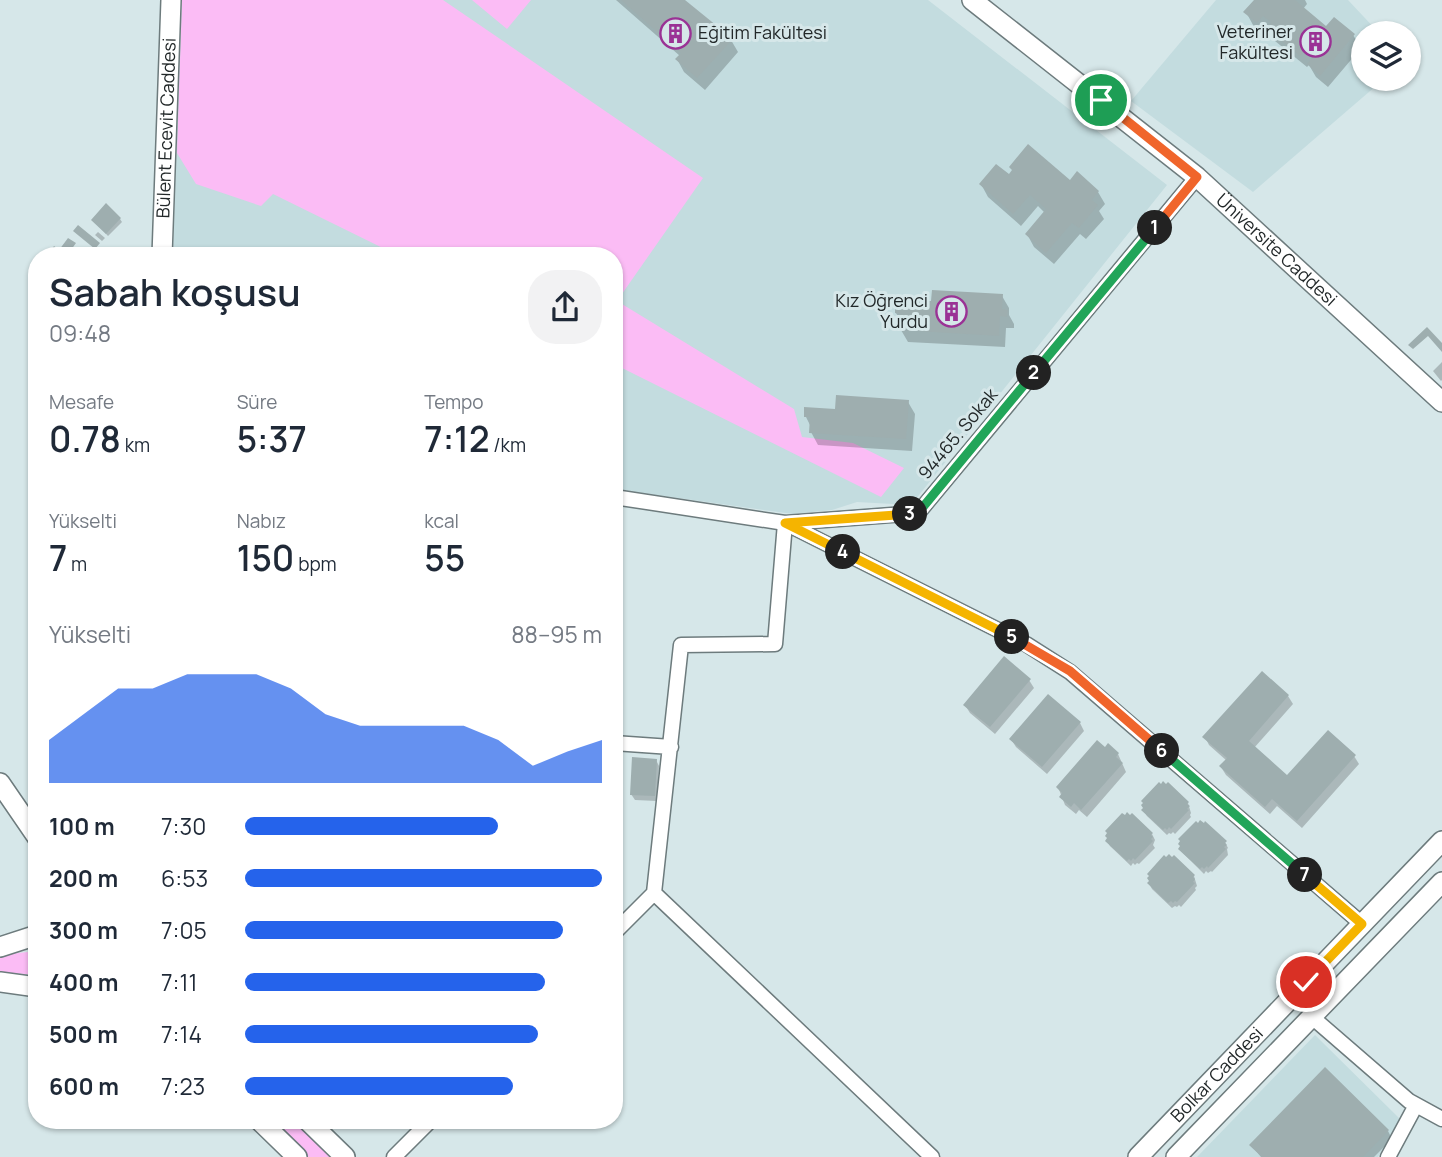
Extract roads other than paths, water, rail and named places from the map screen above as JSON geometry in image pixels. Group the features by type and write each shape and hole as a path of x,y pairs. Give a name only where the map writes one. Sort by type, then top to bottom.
{"main road":[{"name":"Bülent Ecevit Caddesi","path":"162,247 171,0"},
{"name":"Üniversite Caddesi","path":"972,0 1197,177 1442,402"},
{"path":"0,783 28,824"},
{"name":"Bolkar Caddesi","path":"1138,1157 1442,841"},
{"name":"Bolkar Caddesi","path":"1177,1157 1442,882"},
{"path":"0,947 28,938"},
{"path":"0,982 28,985"},
{"path":"268,1129 297,1157"},
{"path":"316,1129 345,1157"}],"street":[{"name":"94465. Sokak","path":"623,498 785,523 918,513 1197,177"},
{"path":"623,924 654,893 681,645 775,644 785,523 1026,644 1070,671 1362,924"},
{"path":"623,744 671,747"},
{"path":"654,893 932,1157"},
{"path":"1312,1017 1409,1101 1442,1119"},
{"path":"1388,1157 1416,1105"},
{"path":"394,1157 421,1129"}],"place":[{"name":"Eğitim Fakültesi","path":"675,33"},
{"name":"Veteriner Fakültesi","path":"1316,42"},
{"name":"Kız Öğrenci Yurdu","path":"951,311"}]}
